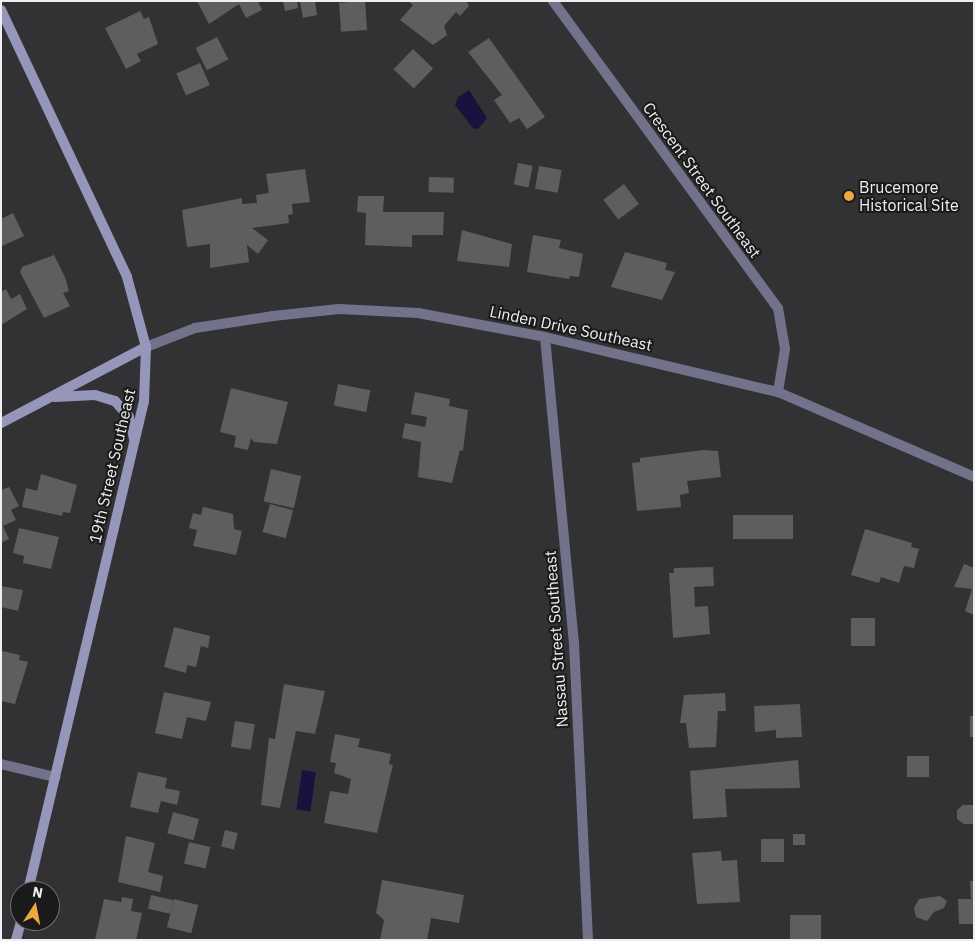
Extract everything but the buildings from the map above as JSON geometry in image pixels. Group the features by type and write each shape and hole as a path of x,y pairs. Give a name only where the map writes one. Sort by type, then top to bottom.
{"main road":[{"name":"19th Street Southeast","path":"1,10 127,277 146,347 144,401 30,881"},
{"path":"1,423 146,347"},
{"path":"49,398 95,395 116,401 129,417 134,445"}],"street":[{"name":"Crescent Street Southeast","path":"553,1 778,308 785,349 778,392"},
{"name":"Linden Drive Southeast","path":"146,347 194,328 339,309 418,313 545,337 778,392 974,477"},
{"name":"Nassau Street Southeast","path":"545,337 574,643 588,940"},
{"path":"1,764 55,777"}],"shaded area":[{"path":"469,90 487,118 478,129 473,128 455,105 458,97"},
{"path":"302,770 316,772 310,812 296,810"}],"place":[{"name":"Brucemore Historical Site","path":"849,196"}]}
